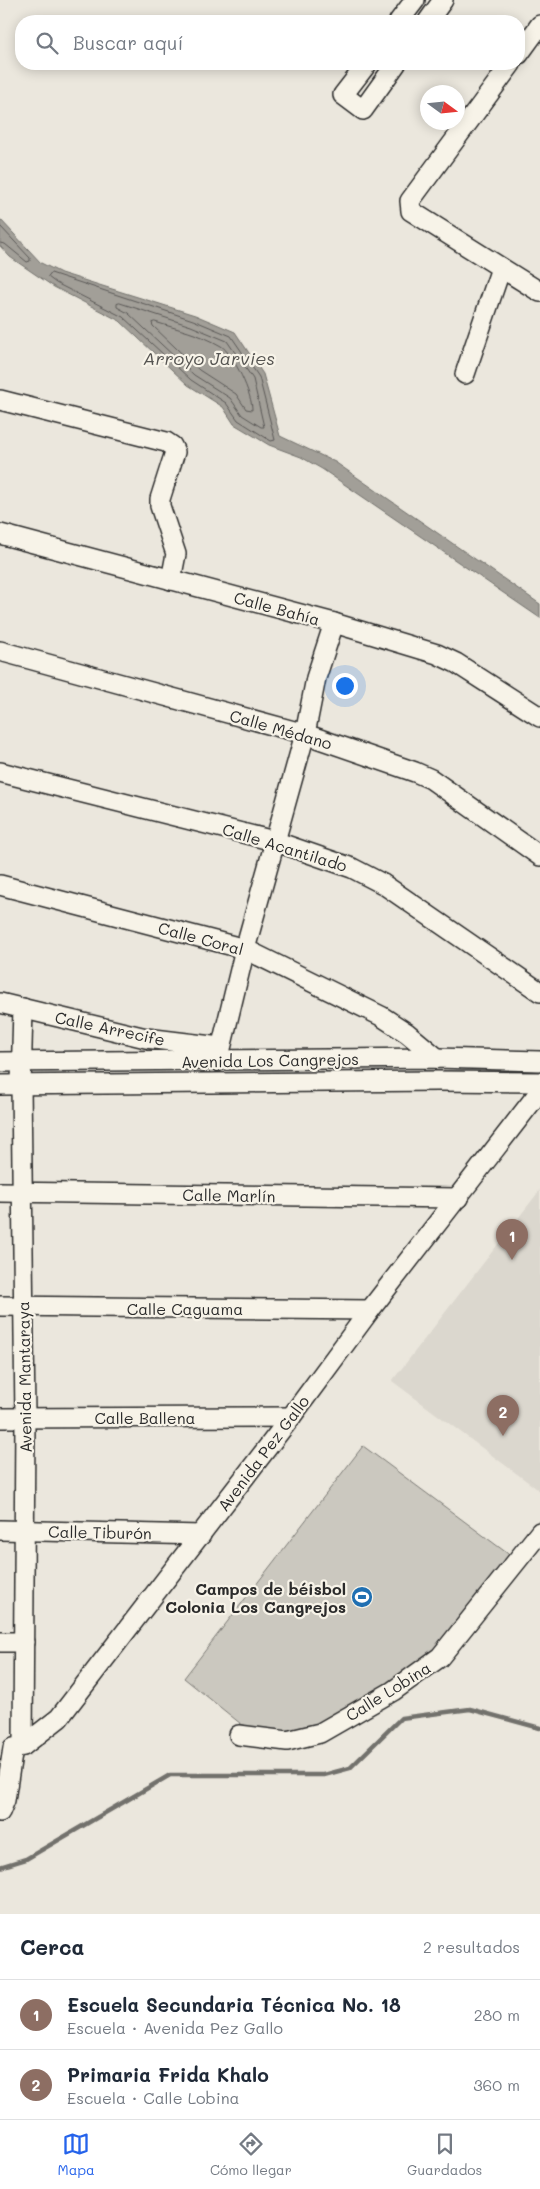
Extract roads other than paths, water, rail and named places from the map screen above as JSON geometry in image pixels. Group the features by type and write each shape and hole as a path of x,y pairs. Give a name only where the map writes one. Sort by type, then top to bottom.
{"street":[{"path":"404,15 415,0"},
{"path":"432,15 443,0"},
{"path":"525,46 540,25"},
{"path":"362,70 343,95 362,110 392,70"},
{"path":"508,70 410,201 411,211 540,292"},
{"path":"465,374 501,268"},
{"path":"0,400 166,442 172,446 174,452 160,499 160,506 175,544 176,554 171,580"},
{"name":"Calle Bahía","path":"0,534 334,623 443,657 456,663 540,717"},
{"path":"219,1054 274,841 305,734 316,678 334,623"},
{"name":"Calle Médano","path":"0,651 305,734 431,779 540,856"},
{"name":"Calle Acantilado","path":"0,772 274,841 369,875 540,992"},
{"name":"Calle Coral","path":"0,885 245,949 381,1016 407,1033 437,1058"},
{"name":"Calle Arrecife","path":"0,1003 219,1054"},
{"name":"Avenida Mantaraya","path":"12,1747 24,1642 25,1418 21,1085 23,1008"},
{"name":"Avenida Los Cangrejos","path":"0,1062 219,1054 540,1060"},
{"name":"Avenida Los Cangrejos","path":"0,1085 389,1081 540,1082"},
{"name":"Avenida Pez Gallo","path":"12,1747 58,1718 201,1535 370,1310 540,1090"},
{"name":"Calle Marlín","path":"0,1192 458,1198"},
{"name":"Calle Caguama","path":"0,1306 370,1310"},
{"name":"Calle Ballena","path":"0,1418 291,1417"},
{"name":"Calle Tiburón","path":"0,1530 201,1535"},
{"name":"Calle Lobina","path":"239,1735 287,1741 320,1733 393,1691 440,1657 540,1532"},
{"path":"0,1642 24,1642"},
{"path":"0,1812 5,1800 12,1747"}],"water":[{"name":"Arroyo Jarvies","path":"0,219 41,263 61,273 195,315 235,332 263,374 280,436 335,462 540,604 540,618 322,469 301,457 269,445 234,424 223,407 188,385 120,321 54,287 10,257 0,246"}],"waterway":[{"path":"0,1867 26,1859 170,1775 324,1775 350,1768 401,1718 470,1709 540,1728"}],"place":[{"name":"Escuela Secundaria Técnica No. 18","path":"512,1260"},
{"name":"Primaria Frida Khalo","path":"503,1436"},
{"name":"Campos de béisbol Colonia Los Cangrejos","path":"362,1597"}]}
